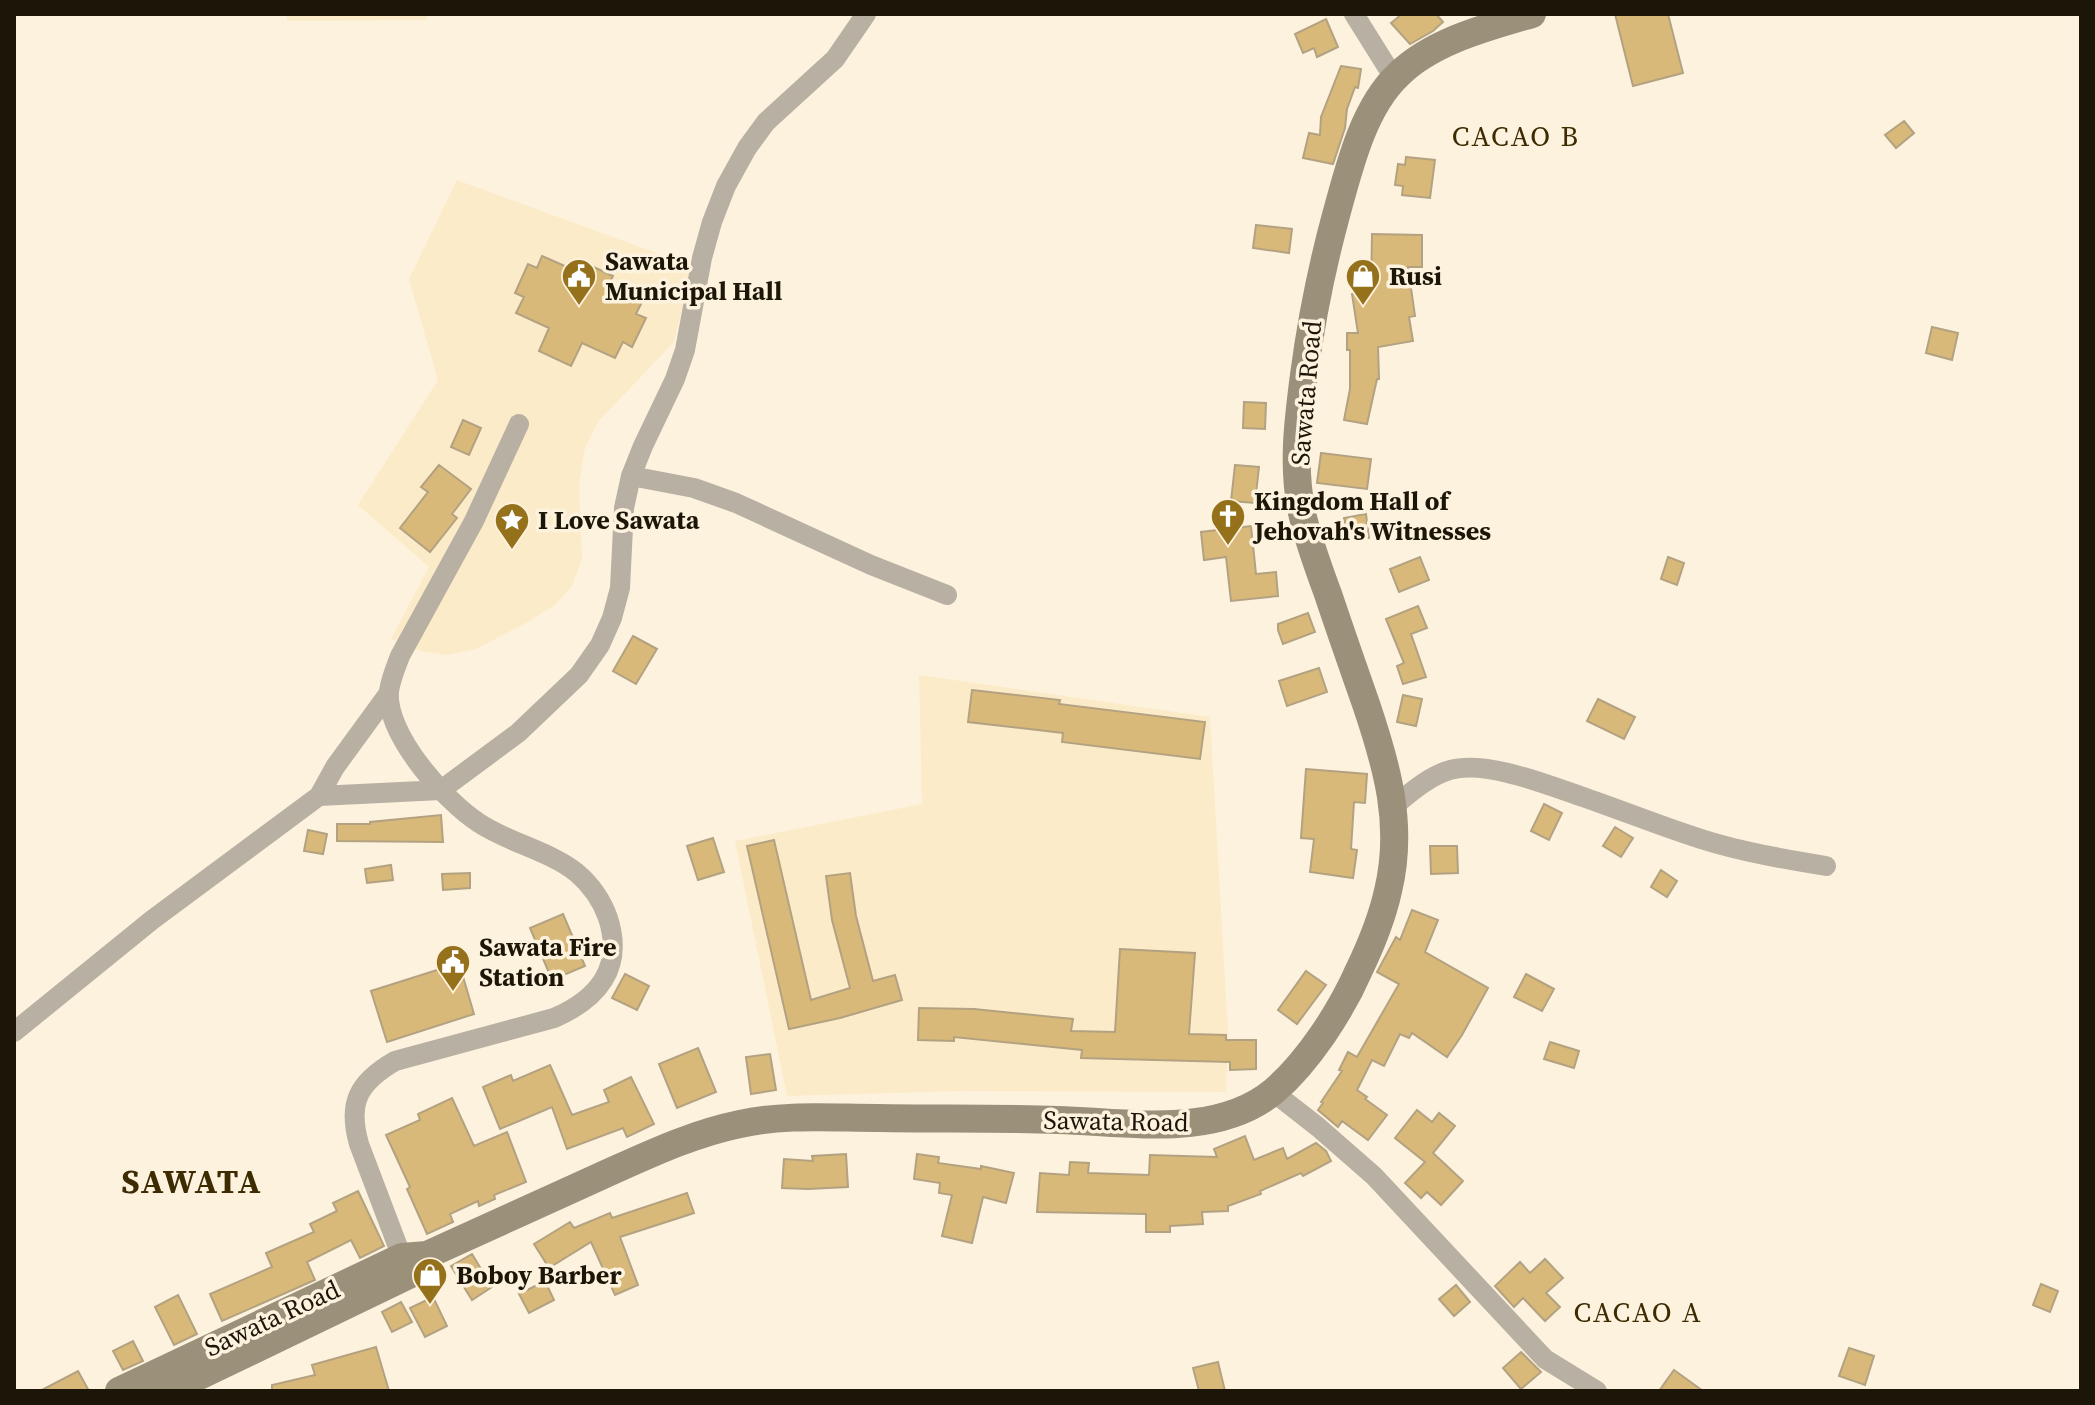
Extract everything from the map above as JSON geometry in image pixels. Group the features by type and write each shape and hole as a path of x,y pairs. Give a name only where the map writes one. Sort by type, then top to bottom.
{"main road":[{"name":"Sawata Road","path":"119,1391 640,1158 692,1137 742,1123 793,1118 1207,1122 1242,1111 1273,1092 1327,1028 1352,986 1375,936 1389,888 1394,845 1394,806 1384,758 1302,511 1297,466 1298,421 1313,313 1326,254 1345,182 1363,132 1375,103 1394,78 1424,55 1472,32 1532,14"},
{"name":"Sawata Road","path":"168,1391 413,1262"}],"street":[{"path":"319,796 441,790 518,733 552,702 579,675 600,645 620,588 624,508 631,476 685,350 702,258 726,186 766,122 835,59 866,14"},
{"path":"1354,14 1394,78"},
{"path":"413,1262 354,1128 356,1099 364,1084 395,1061 554,1018 571,1010 587,999 602,982 610,967 613,951 612,930 594,891 578,874 560,862 480,824 441,790 401,734 389,693 400,656 474,521 519,424"},
{"path":"631,476 694,488 736,503 871,565 947,595"},
{"path":"14,1032 152,920 319,796 335,767 389,693"},
{"path":"1394,806 1449,770 1475,767 1546,784 1749,853 1826,866"},
{"path":"1273,1092 1374,1176 1545,1359 1597,1391"}],"shaded area":[{"path":"287,14 427,14 427,20 287,21"},
{"path":"457,180 692,266 674,342 598,422 585,448 579,484 582,559 572,586 555,605 526,623 476,649 447,655 421,651 391,639 429,567 358,505 438,380 409,279"},
{"path":"919,675 1210,717 1228,1033 1226,1092 961,1091 787,1096 735,841 922,804"}],"building":[{"path":"1402,14 1436,14 1443,22 1410,44 1391,23"},
{"path":"1615,14 1668,14 1683,73 1633,86"},
{"path":"1326,19 1338,47 1317,57 1314,48 1303,53 1295,34"},
{"path":"1341,66 1361,69 1358,88 1355,87 1347,109 1345,128 1333,164 1303,158 1309,133 1320,135 1321,117"},
{"path":"1904,121 1914,133 1896,148 1885,135"},
{"path":"1406,157 1435,160 1430,198 1402,195 1403,186 1395,185 1398,164 1405,165"},
{"path":"1256,225 1292,229 1289,253 1253,248"},
{"path":"1372,234 1422,235 1422,267 1408,267 1415,316 1409,317 1413,341 1378,347 1379,379 1367,424 1344,420 1350,389 1347,333 1358,333 1352,294 1371,291"},
{"name":"Sawata Municipal Hall","path":"542,256 576,271 581,261 613,276 608,286 642,302 636,314 646,318 632,347 623,342 615,358 582,343 571,366 539,351 549,328 516,313 524,297 515,293 528,264 537,268"},
{"path":"1932,327 1958,333 1952,360 1926,353"},
{"path":"1244,402 1266,403 1265,429 1243,428"},
{"path":"463,420 481,428 469,455 451,447"},
{"path":"1321,453 1371,459 1367,489 1317,483"},
{"path":"439,465 471,489 452,514 457,518 430,552 400,528 428,492 421,487"},
{"path":"1235,465 1259,467 1255,503 1231,501"},
{"path":"1366,514 1369,538 1347,541 1344,518"},
{"path":"1251,526 1256,574 1276,572 1278,596 1231,601 1226,557 1204,560 1201,532"},
{"path":"1420,557 1429,580 1399,592 1390,569"},
{"path":"1668,557 1684,563 1677,585 1661,579"},
{"path":"1418,606 1427,628 1411,634 1426,677 1403,684 1397,666 1404,663 1386,619"},
{"path":"1308,613 1315,632 1283,644 1278,624"},
{"path":"633,636 657,649 636,684 613,671"},
{"path":"1319,668 1327,692 1287,706 1279,681"},
{"path":"972,690 1205,722 1200,759 1062,742 1063,733 968,722"},
{"path":"1403,695 1422,699 1416,726 1397,722"},
{"path":"1598,699 1635,717 1624,739 1587,721"},
{"path":"1306,769 1367,774 1365,803 1354,802 1351,849 1357,850 1353,878 1310,872 1314,839 1301,838"},
{"path":"1544,804 1562,813 1549,840 1531,831"},
{"path":"441,815 443,842 337,841 337,824 370,824"},
{"path":"1615,827 1633,838 1621,857 1603,846"},
{"path":"308,830 327,834 323,854 304,851"},
{"path":"713,838 724,872 698,880 687,846"},
{"path":"774,840 811,1000 850,988 832,920 826,876 850,873 856,916 873,981 895,975 902,1000 789,1029 747,846"},
{"path":"1430,846 1457,846 1458,873 1431,874"},
{"path":"391,865 393,880 367,883 365,869"},
{"path":"1661,870 1677,881 1667,897 1651,887"},
{"path":"470,873 470,888 443,890 442,874"},
{"path":"1412,910 1438,920 1425,952 1488,988 1447,1057 1412,1033 1409,1038 1400,1034 1384,1066 1372,1060 1357,1090 1387,1115 1368,1140 1342,1121 1338,1127 1318,1110 1342,1071 1339,1070 1348,1052 1357,1057 1399,984 1377,972 1396,937 1400,940"},
{"path":"563,914 585,966 552,980 530,928"},
{"path":"1120,949 1195,953 1189,1034 1226,1035 1226,1040 1256,1040 1256,1069 1230,1070 1230,1062 1081,1058 1082,1050 954,1037 954,1041 918,1040 919,1008 974,1009 1073,1019 1071,1031 1115,1032"},
{"path":"459,963 474,1014 387,1042 371,991"},
{"path":"1306,971 1326,985 1297,1024 1278,1010"},
{"path":"625,974 649,986 637,1010 612,998"},
{"path":"1526,974 1554,989 1542,1011 1514,997"},
{"path":"1550,1042 1579,1051 1574,1068 1544,1059"},
{"path":"698,1048 716,1092 677,1108 659,1064"},
{"path":"770,1054 776,1090 751,1094 746,1057"},
{"path":"550,1065 572,1115 609,1102 604,1090 631,1077 654,1124 627,1137 623,1128 567,1149 552,1107 500,1129 483,1087 511,1075 513,1081"},
{"path":"452,1098 474,1146 507,1132 526,1182 494,1195 495,1199 479,1206 478,1201 450,1214 453,1222 427,1234 386,1135 420,1120 418,1114"},
{"path":"1417,1110 1432,1122 1439,1113 1455,1126 1433,1153 1463,1181 1441,1205 1427,1192 1421,1198 1405,1183 1425,1162 1395,1138"},
{"path":"1245,1136 1254,1160 1283,1148 1287,1159 1316,1143 1326,1151 1331,1161 1303,1176 1301,1173 1260,1191 1261,1194 1228,1206 1228,1211 1202,1212 1203,1224 1170,1226 1170,1232 1146,1232 1146,1214 1037,1212 1040,1173 1069,1175 1070,1162 1089,1163 1088,1173 1149,1175 1150,1155 1217,1157 1214,1149"},
{"path":"846,1154 848,1187 782,1188 784,1159 813,1161 812,1156"},
{"path":"917,1154 939,1157 938,1163 981,1169 981,1166 1014,1173 1006,1203 983,1197 972,1243 942,1236 952,1195 939,1193 940,1183 914,1179"},
{"path":"358,1191 384,1246 360,1258 351,1240 307,1262 315,1280 222,1321 210,1294 272,1267 266,1253 314,1232 310,1224 337,1211 333,1203"},
{"path":"687,1193 694,1213 620,1237 638,1285 615,1295 591,1242 549,1268 534,1244 570,1222 574,1228 610,1213 612,1218"},
{"path":"472,1254 492,1287 472,1300 451,1266"},
{"path":"1545,1259 1563,1278 1546,1293 1560,1307 1545,1321 1523,1298 1514,1307 1495,1286 1520,1262 1530,1273"},
{"path":"545,1281 554,1300 529,1313 519,1294"},
{"path":"2041,1284 2058,1291 2050,1312 2033,1305"},
{"path":"1456,1285 1470,1302 1454,1316 1439,1299"},
{"path":"178,1295 197,1334 174,1345 155,1307"},
{"path":"433,1297 447,1326 425,1337 410,1308"},
{"path":"401,1302 412,1322 392,1332 382,1312"},
{"path":"133,1341 143,1361 123,1370 113,1351"},
{"path":"376,1347 389,1391 272,1391 272,1385 315,1375 312,1365"},
{"path":"1849,1348 1874,1356 1865,1385 1839,1376"},
{"path":"1521,1352 1541,1372 1521,1389 1503,1368"},
{"path":"1218,1362 1225,1391 1199,1391 1193,1368"},
{"path":"1674,1370 1703,1391 1659,1391"},
{"path":"78,1371 89,1391 40,1391"}],"place":[{"name":"Sawata Municipal Hall","path":"579,307"},
{"name":"Rusi","path":"1363,307"},
{"name":"Kingdom Hall of Jehovah's Witnesses","path":"1228,547"},
{"name":"I Love Sawata","path":"512,551"},
{"name":"Sawata Fire Station","path":"453,993"},
{"name":"Boboy Barber","path":"430,1306"}],"district":[{"name":"CACAO B","path":"1516,136"},
{"name":"SAWATA","path":"192,1181"},
{"name":"CACAO A","path":"1638,1312"}]}
